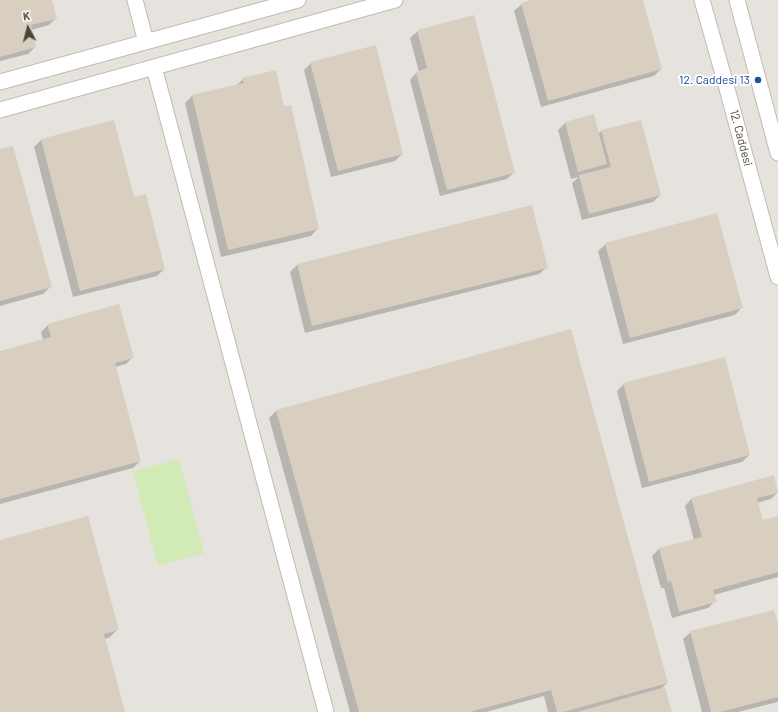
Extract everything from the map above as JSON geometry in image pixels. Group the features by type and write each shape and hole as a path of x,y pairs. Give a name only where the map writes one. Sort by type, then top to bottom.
{"street":[{"path":"135,0 146,42"},
{"path":"0,82 298,0"},
{"path":"0,110 395,0"},
{"name":"12. Caddesi","path":"702,0 778,277"},
{"path":"737,0 778,153"},
{"path":"154,67 326,712"}],"shaded area":[{"path":"0,0 778,0 778,712 0,712"}],"green space":[{"path":"179,459 204,553 158,566 133,471"}],"building":[{"path":"0,0 52,0 57,19 31,25 36,47 0,57"},
{"path":"531,0 643,0 662,69 548,101 521,3"},
{"path":"474,15 515,173 447,190 416,72 427,68 417,30"},
{"path":"376,45 403,154 338,171 310,62"},
{"path":"276,70 284,106 291,105 319,229 228,250 192,95 244,83 242,78"},
{"path":"594,114 607,164 578,172 565,122"},
{"path":"114,120 134,197 146,194 165,269 80,291 41,139"},
{"path":"641,120 661,195 589,214 579,175 611,167 601,130"},
{"path":"13,146 52,287 0,301 0,149"},
{"path":"532,205 548,268 312,326 297,264"},
{"path":"717,213 743,308 630,338 605,243"},
{"path":"119,304 134,358 115,363 141,461 0,499 0,351 51,337 47,324"},
{"path":"571,329 668,683 563,712 557,712 551,690 470,712 359,712 276,410"},
{"path":"725,357 750,455 649,482 623,383"},
{"path":"774,475 778,493 757,498 763,520 778,516 778,572 713,590 717,602 679,612 671,581 668,582 659,548 702,537 691,498"},
{"path":"88,516 119,630 104,634 125,712 0,712 0,540"},
{"path":"774,610 778,624 778,697 720,712 711,712 690,631"},
{"path":"665,687 672,712 577,712"}],"place":[{"name":"12. Caddesi 13","path":"758,80"}]}
